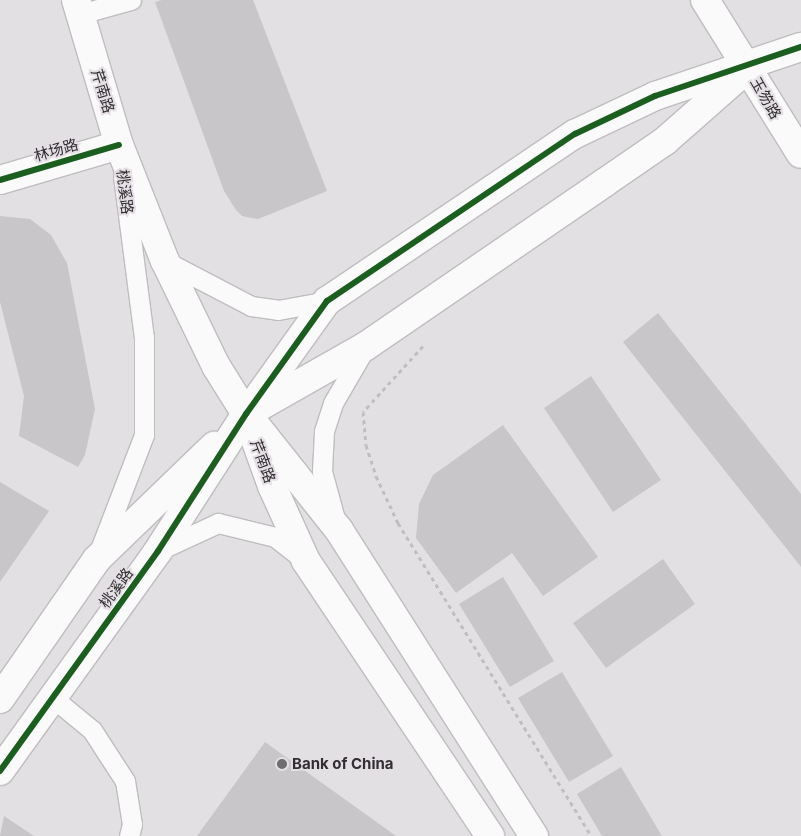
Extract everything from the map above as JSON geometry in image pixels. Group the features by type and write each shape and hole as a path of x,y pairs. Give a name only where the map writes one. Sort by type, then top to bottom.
{"street":[{"name":"玉笏路","path":"705,0 801,154"},
{"name":"芹南路","path":"78,7 119,145 165,261 216,366 246,414 272,486 306,561 490,836"},
{"path":"246,414 327,301 575,134 655,96 748,68 801,47"},
{"path":"246,414 366,346 665,141 748,68"},
{"name":"林场路","path":"0,180 119,145"},
{"path":"246,414 338,530 534,836"},
{"name":"桃溪路","path":"0,699 97,558 246,414"},
{"name":"桃溪路","path":"0,771 158,551 246,414"}],"lane":[{"path":"78,7 131,0"},
{"name":"桃溪路","path":"97,558 144,435 144,338 119,145"},
{"path":"165,261 251,306 278,310 327,301"},
{"path":"338,530 322,471 324,431 333,403 366,346"},
{"path":"158,551 218,523 275,537 306,561"},
{"path":"52,698 92,730 125,781 132,824 129,836"}],"path":[{"path":"427,341 363,412 366,445 376,476 398,523 591,836"}],"building":[{"path":"162,0 253,0 327,191 258,219 242,216 236,210 224,191 155,2"},
{"path":"0,216 30,219 51,235 67,263 95,409 85,455 78,467 19,436 24,396 0,302"},
{"path":"658,313 801,494 801,567 623,342"},
{"path":"591,376 661,480 613,512 544,408"},
{"path":"503,425 598,557 543,596 512,553 456,593 416,538 419,504 433,475"},
{"path":"0,482 49,511 0,582"},
{"path":"663,559 695,604 606,668 573,623"},
{"path":"503,577 554,661 510,687 459,604"},
{"path":"562,672 613,756 569,782 518,698"},
{"path":"265,742 396,836 197,836"},
{"path":"621,767 662,836 602,836 577,794"},
{"path":"4,816 34,836 0,836"}],"cycle path":[{"path":"0,771 158,551 246,414 327,301 575,134 655,96 801,47"},
{"path":"0,180 119,145"}],"place":[{"name":"Bank of China","path":"282,764"}]}
